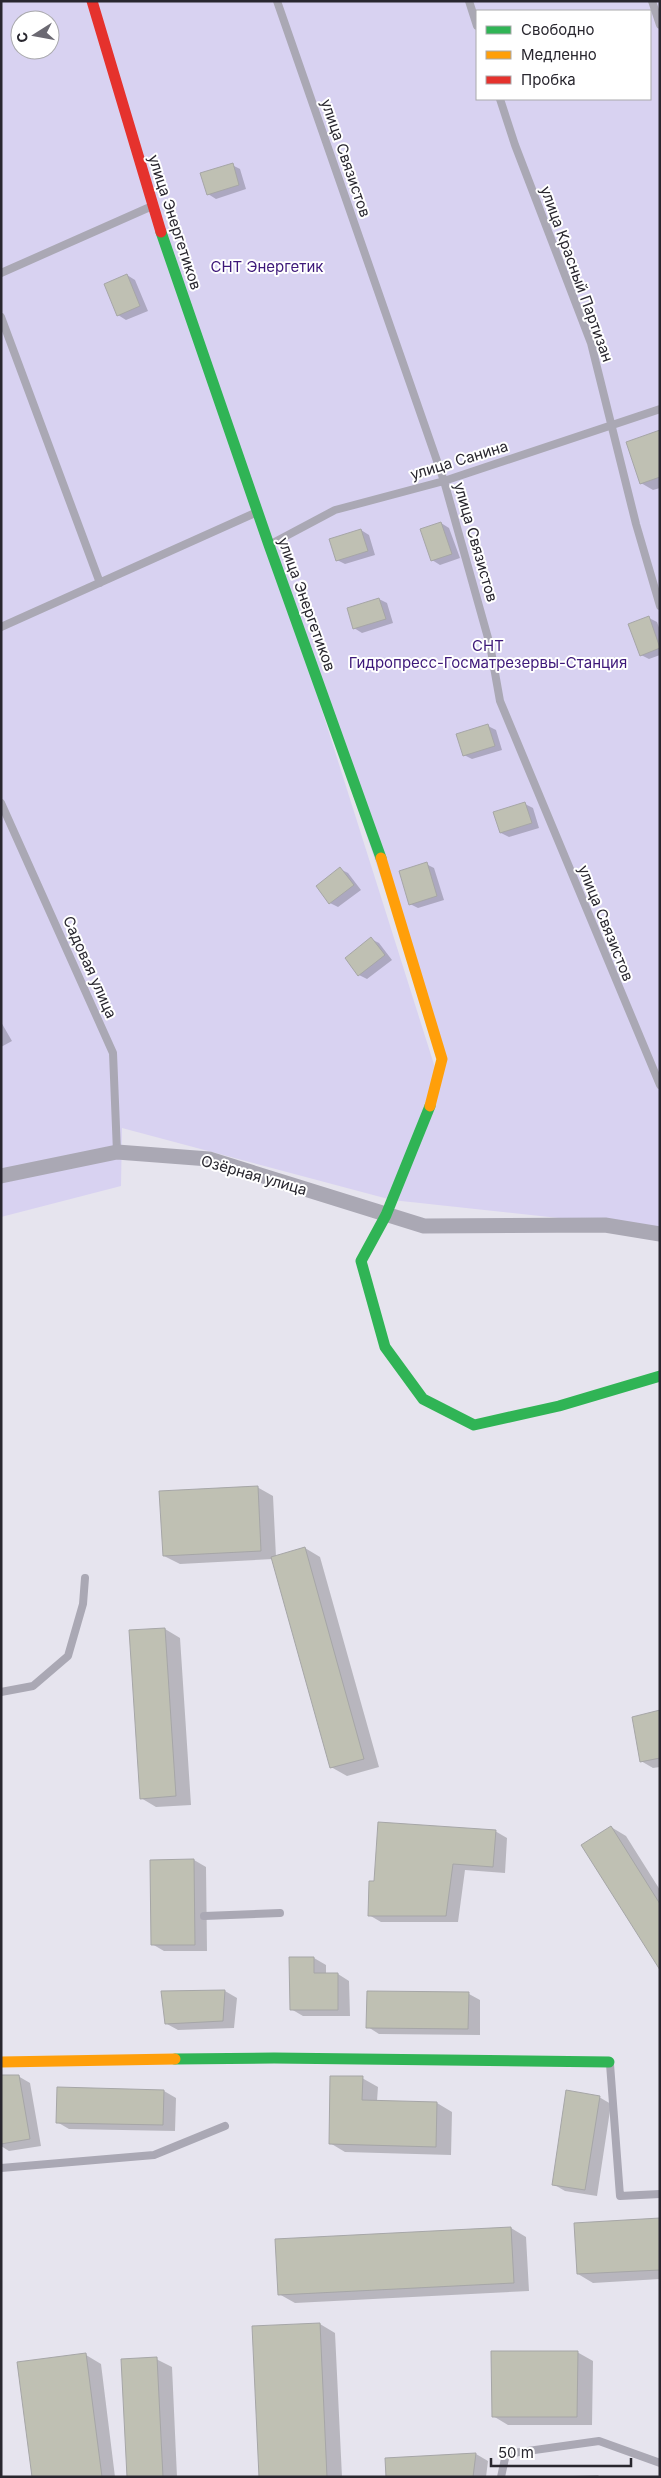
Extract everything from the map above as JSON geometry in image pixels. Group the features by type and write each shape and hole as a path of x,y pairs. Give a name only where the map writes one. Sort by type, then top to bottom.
{"street":[{"name":"улица Энергетиков","path":"92,1 152,206 269,545 371,825 442,1059 428,1112 386,1215 361,1261 385,1347 423,1399 474,1425 559,1406 660,1376"},
{"name":"Озёрная улица","path":"1,1176 117,1152 209,1159 424,1226 605,1225 660,1234"},
{"path":"1,2062 274,2058 610,2062"}],"lane":[{"name":"улица Связистов","path":"277,1 444,481 490,645 500,701 660,1085"},
{"path":"469,1 476,23"},
{"path":"652,1 660,25"},
{"name":"улица Красный Партизан","path":"500,100 515,145 591,343 636,524 660,606"},
{"path":"1,273 152,206"},
{"path":"1,317 100,582"},
{"name":"улица Санина","path":"269,545 335,510 444,481 660,409"},
{"path":"1,627 258,511"},
{"name":"Садовая улица","path":"1,803 113,1052 117,1152"},
{"path":"1,1692 33,1686 68,1656 83,1604 85,1578"},
{"path":"204,1916 280,1912"},
{"path":"610,2062 620,2196 660,2194"},
{"path":"1,2168 154,2155 225,2126"},
{"path":"501,2477 506,2454 599,2442 660,2463"}],"green space":[{"name":"СНТ Энергетик","path":"1,1 660,1 660,1229 392,1200 122,1128 121,1186 1,1217","holes":["282,584 442,1059 437,1074"]}],"building":[{"path":"233,163 239,185 207,195 200,173"},
{"path":"127,274 140,306 117,316 104,284"},
{"path":"660,430 660,477 640,484 626,442"},
{"path":"441,522 452,554 431,561 420,529"},
{"path":"361,529 368,551 336,561 329,539"},
{"path":"379,598 386,619 353,629 347,608"},
{"path":"649,616 660,648 640,656 628,624"},
{"path":"488,724 495,746 463,756 456,734"},
{"path":"525,802 532,823 500,833 493,812"},
{"path":"427,862 437,896 409,905 399,871"},
{"path":"340,867 354,885 329,904 316,886"},
{"path":"371,937 385,955 358,976 345,958"},
{"path":"258,1486 261,1551 163,1556 159,1491"},
{"path":"305,1547 364,1759 330,1768 271,1557"},
{"path":"165,1628 176,1796 140,1799 129,1630"},
{"path":"660,1710 660,1758 640,1762 632,1717"},
{"path":"378,1822 496,1830 493,1867 453,1864 446,1916 368,1916 369,1881 374,1881"},
{"path":"611,1826 660,1904 660,1970 581,1845"},
{"path":"194,1859 195,1945 151,1945 150,1860"},
{"path":"289,1957 314,1957 314,1973 338,1973 338,2010 290,2010"},
{"path":"225,1990 223,2021 165,2024 161,1991"},
{"path":"367,1991 469,1992 468,2029 366,2028"},
{"path":"1,2075 19,2075 30,2139 1,2144"},
{"path":"330,2076 363,2076 362,2100 437,2102 436,2147 329,2144"},
{"path":"57,2087 164,2090 163,2125 56,2123"},
{"path":"566,2090 600,2096 585,2190 552,2185"},
{"path":"660,2218 660,2270 577,2274 574,2223"},
{"path":"511,2227 514,2283 278,2295 275,2239"},
{"path":"320,2323 327,2477 259,2477 252,2326"},
{"path":"491,2351 578,2351 577,2417 492,2417"},
{"path":"86,2353 102,2477 32,2477 17,2362"},
{"path":"157,2357 163,2477 127,2477 121,2359"},
{"path":"476,2453 473,2477 386,2477 385,2458"}],"traffic: fast":[{"path":"161,232 269,545 381,858"},
{"path":"430,1106 386,1215 361,1261 385,1347 423,1399 474,1425 559,1406 660,1376"},
{"path":"175,2059 274,2058 609,2062"}],"traffic: slow":[{"path":"381,858 442,1059 430,1106"},
{"path":"1,2062 175,2059"}],"traffic: jam":[{"path":"92,1 161,232"}],"park label":[{"name":"СНТ Гидропресс-Госматрезервы-Станция","path":"488,654"}]}
